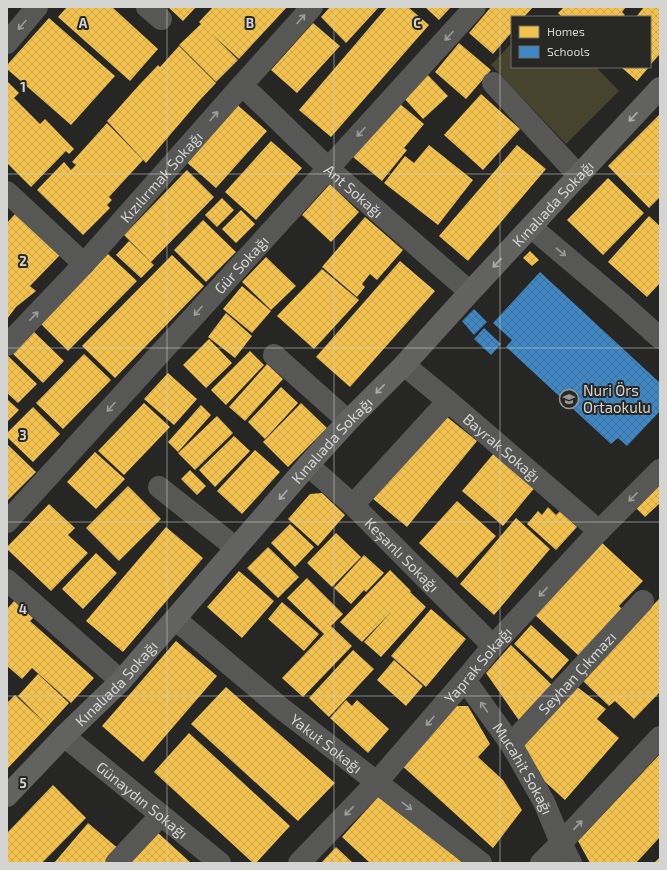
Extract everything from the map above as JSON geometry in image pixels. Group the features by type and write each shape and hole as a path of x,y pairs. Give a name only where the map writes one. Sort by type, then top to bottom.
{"street":[{"path":"7,43 37,7"},
{"name":"Kızılırmak Sokağı","path":"7,345 84,264 312,7"},
{"name":"Gür Sokağı","path":"7,522 475,7"},
{"path":"493,83 579,176"},
{"name":"Ant Sokağı","path":"242,85 328,168 470,292"},
{"name":"Kınalıada Sokağı","path":"7,796 64,736 121,681 308,465 404,365 660,88"},
{"path":"7,192 84,264"},
{"path":"531,227 621,302 656,326"},
{"path":"274,355 348,422"},
{"name":"Bayrak Sokağı","path":"404,365 599,531"},
{"path":"353,505 448,401"},
{"name":"Keşanlı Sokağı","path":"308,465 353,505 493,646"},
{"name":"Yaprak Sokağı","path":"299,863 376,783 493,646 599,531 660,470"},
{"path":"159,487 236,548"},
{"path":"7,580 121,681"},
{"name":"Seyhan Çıkmazı","path":"511,744 642,602"},
{"name":"Yakut Sokağı","path":"175,619 281,708 481,863"},
{"name":"Mucahit Sokağı","path":"465,680 511,744 544,802 571,863"},
{"name":"Günaydın Sokağı","path":"64,736 220,863"},
{"path":"541,863 660,737"},
{"path":"116,863 161,815"}],"shaded area":[{"path":"511,44 511,68 597,68 619,91 566,144 491,65"}],"building: Homes":[{"path":"67,7 112,7 158,49 130,81 58,17"},
{"path":"168,7 196,7 183,21"},
{"path":"213,7 287,7 239,59 213,35 238,60 216,82 179,45 201,24 199,22"},
{"path":"330,7 379,7 346,43 321,17"},
{"path":"387,7 408,7 429,25 331,137 299,110"},
{"path":"425,7 451,7 439,20"},
{"path":"491,7 533,7 525,16 511,16 511,33 493,54 469,33"},
{"path":"564,7 626,7 622,12 625,15 624,16 561,16 558,13"},
{"path":"644,7 660,7 660,54 651,64 651,16 637,16"},
{"path":"49,18 115,76 71,125 7,69 7,65"},
{"path":"313,23 340,46 297,93 271,70"},
{"path":"459,43 491,70 466,99 435,72"},
{"path":"179,46 216,83 146,163 107,121 158,65 160,67"},
{"path":"622,68 648,68 637,81"},
{"path":"426,73 448,96 423,119 402,96"},
{"path":"7,81 19,93 14,98 40,124 45,119 74,149 69,154 66,151 31,187 7,163"},
{"path":"481,94 520,129 483,170 444,135"},
{"path":"234,102 267,131 216,188 183,159"},
{"path":"399,103 424,124 404,148 407,150 382,181 353,157"},
{"path":"660,114 660,197 649,208 608,166"},
{"path":"107,123 143,160 109,197 85,174 112,200 107,205 110,208 83,235 37,190 64,162 71,170 76,165 72,162"},
{"path":"271,141 302,168 256,220 225,192"},
{"path":"429,145 473,180 438,225 384,183 405,156 414,163"},
{"path":"517,145 546,169 468,261 439,236"},
{"path":"187,170 214,197 151,262 124,235"},
{"path":"608,178 644,213 603,255 567,220"},
{"path":"330,184 359,212 331,242 302,215"},
{"path":"222,198 234,210 217,227 205,215"},
{"path":"241,210 255,224 236,243 222,229"},
{"path":"15,214 60,255 30,286 36,291 16,307 7,319 7,223"},
{"path":"649,216 660,226 660,283 647,297 608,262"},
{"path":"365,217 403,250 377,280 370,274 362,284 365,287 357,297 322,267"},
{"path":"203,220 236,252 206,282 174,250"},
{"path":"129,241 154,265 141,278 116,255"},
{"path":"530,251 539,260 532,266 523,258"},
{"path":"108,254 137,281 68,351 40,323"},
{"path":"172,255 204,286 115,378 82,346"},
{"path":"266,257 296,286 271,310 242,282"},
{"path":"400,261 435,291 350,387 316,357"},
{"path":"322,269 359,300 314,349 277,316"},
{"path":"242,286 271,311 252,333 223,309"},
{"path":"226,313 252,336 235,358 208,337"},
{"path":"32,330 64,361 43,383 11,352"},
{"path":"209,339 232,363 206,388 183,365"},
{"path":"250,351 264,365 226,405 211,390"},
{"path":"84,354 111,380 63,429 36,403"},
{"path":"7,355 37,384 18,403 7,393"},
{"path":"267,364 283,379 245,421 229,407"},
{"path":"168,373 197,399 174,425 144,399"},
{"path":"281,387 298,403 265,439 248,422"},
{"path":"7,399 19,410 7,422"},
{"path":"144,403 170,427 124,475 98,451"},
{"path":"301,403 327,428 288,467 263,442"},
{"path":"201,405 211,415 178,452 168,442"},
{"path":"33,407 60,434 33,462 7,437 7,433"},
{"path":"442,413 477,441 407,527 372,498"},
{"path":"217,416 233,433 195,470 178,453"},
{"path":"234,436 250,451 215,487 199,470"},
{"path":"7,444 36,472 7,501"},
{"path":"255,450 280,472 242,514 217,491"},
{"path":"95,452 125,479 96,509 67,482"},
{"path":"495,452 536,486 503,526 462,491"},
{"path":"190,470 206,486 197,495 181,479"},
{"path":"660,476 660,503 645,517 632,504"},
{"path":"128,486 161,519 119,561 86,528"},
{"path":"322,493 345,515 318,546 288,519 310,494"},
{"path":"457,501 496,536 457,578 419,543"},
{"path":"49,504 75,528 68,535 88,553 51,591 7,549 7,547"},
{"path":"548,507 556,515 560,511 577,527 556,550 527,524 538,511 542,515"},
{"path":"516,518 550,549 494,615 460,584"},
{"path":"290,524 314,547 295,567 271,543"},
{"path":"166,527 203,558 123,652 86,621"},
{"path":"336,533 361,557 332,587 307,563"},
{"path":"601,542 643,581 619,606 622,609 579,656 534,614"},
{"path":"268,547 299,577 278,598 247,568"},
{"path":"96,553 117,573 83,609 62,589"},
{"path":"364,555 384,573 366,592 364,590 351,604 334,588"},
{"path":"390,570 426,607 381,657 364,642 392,611 362,642 340,622"},
{"path":"239,571 274,601 242,638 207,607"},
{"path":"307,578 343,614 331,626 352,646 303,697 282,678 324,634 287,598"},
{"path":"660,598 660,692 634,719 615,701 609,706 581,679"},
{"path":"14,601 33,618 30,621 94,678 71,703 32,668 22,679 7,666 7,609"},
{"path":"282,602 319,634 304,651 268,619"},
{"path":"431,609 466,639 426,687 391,656"},
{"path":"531,625 569,660 552,679 514,644"},
{"path":"176,641 217,676 143,762 102,726"},
{"path":"511,645 554,687 520,722 486,673"},
{"path":"353,650 374,669 329,717 309,698"},
{"path":"394,660 423,686 406,706 377,680"},
{"path":"38,674 69,703 48,726 18,696"},
{"path":"572,683 606,709 597,719 619,738 565,800 543,780 521,744"},
{"path":"226,687 335,783 298,821 191,724"},
{"path":"15,695 48,726 7,769 7,703"},
{"path":"346,700 352,706 357,700 389,729 368,753 330,718"},
{"path":"454,706 468,706 490,744 478,757 503,780 522,810 493,848 399,763"},
{"path":"189,733 290,826 256,863 253,863 154,772"},
{"path":"660,754 660,837 636,863 590,863 578,841"},
{"path":"53,785 86,818 42,863 7,863 7,833"},
{"path":"378,797 463,863 370,863 342,837"},
{"path":"88,823 120,850 108,863 54,863"},
{"path":"156,831 191,863 126,863"},
{"path":"336,847 353,863 321,863"},
{"path":"660,857 660,863 654,863"}],"building: Schools":[{"path":"540,272 660,383 660,411 627,446 618,438 611,444 506,347 512,340 493,323"},
{"path":"474,309 487,322 474,335 462,321"},
{"path":"484,328 501,344 491,355 474,339"}],"place":[{"name":"Nuri Örs Ortaokulu","path":"569,399"}]}
